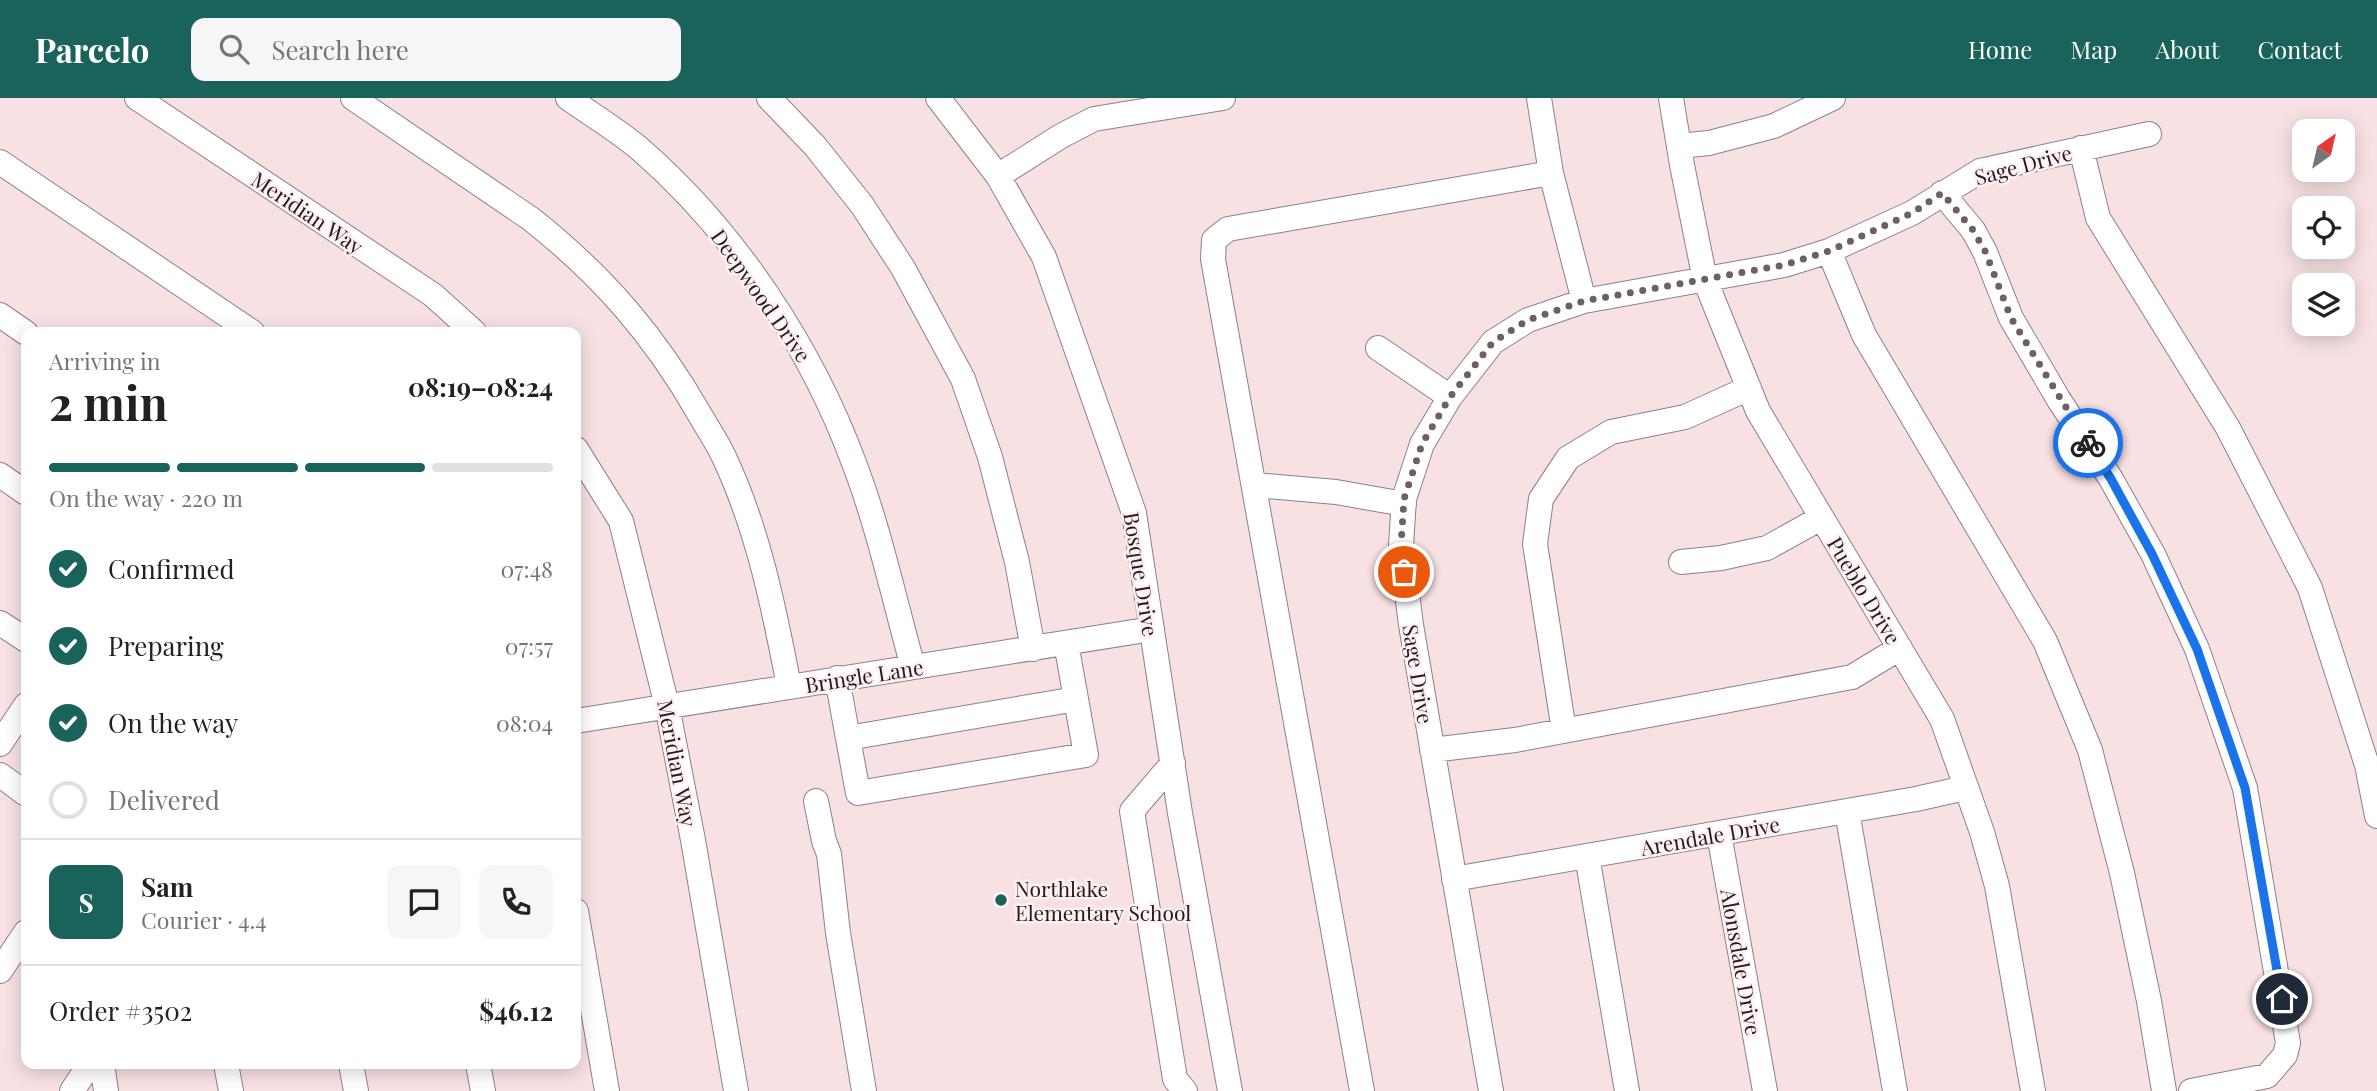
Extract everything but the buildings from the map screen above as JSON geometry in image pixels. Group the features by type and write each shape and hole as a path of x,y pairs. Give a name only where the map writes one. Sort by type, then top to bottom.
{"street":[{"name":"Meridian Way","path":"137,98 433,295 468,327"},
{"path":"353,98 531,219 556,239 613,293 663,353 717,444 728,468 754,538 773,603 789,686"},
{"name":"Deepwood Drive","path":"568,98 640,150 700,208 754,277 808,358 855,463 913,667"},
{"path":"769,98 815,146 862,205 903,268 963,379 993,470 1017,562 1033,649"},
{"name":"Bosque Drive","path":"938,98 998,176 1044,257 1134,513 1173,764 1230,1091"},
{"path":"998,176 1061,136 1094,119 1141,105 1223,98"},
{"path":"1539,98 1550,173 1584,301"},
{"name":"Pueblo Drive","path":"1671,98 1705,280 1758,411 1941,719 1982,832 1997,886 2033,1091"},
{"path":"1679,146 1709,143 1774,126 1833,98"},
{"name":"Sage Drive","path":"1491,1091 1411,625 1401,545 1404,504 1422,444 1450,397 1493,342 1528,320 1584,301 1784,265 1829,251 1912,213 1980,171 2149,134"},
{"path":"2081,148 2098,218 2228,428 2311,588 2367,765 2377,816"},
{"path":"0,162 245,327"},
{"path":"1362,1091 1213,259 1214,240 1228,229 1550,173"},
{"path":"1942,193 1973,230 1985,251 2011,318 2059,400 2111,479 2152,554 2197,649 2245,788 2288,1043 2285,1055 2267,1076 2191,1091"},
{"path":"1829,251 1864,335 2045,641 2090,750 2122,873 2149,1001 2164,1091"},
{"path":"0,315 21,330"},
{"path":"1378,348 1450,397"},
{"path":"1564,731 1535,544 1541,499 1568,458 1611,432 1685,417 1749,388"},
{"name":"Meridian Way","path":"581,457 621,521 667,706 736,1091"},
{"path":"0,475 21,490"},
{"path":"1255,485 1336,492 1404,504"},
{"path":"1681,562 1721,558 1767,548 1821,518"},
{"path":"0,623 21,637"},
{"name":"Bringle Lane","path":"581,720 1152,629"},
{"path":"837,678 858,793 1086,755 1066,643"},
{"path":"1432,750 1515,740 1852,677 1900,648"},
{"path":"848,738 1076,699"},
{"path":"0,744 21,712"},
{"path":"1173,764 1132,811 1175,1079 1185,1091"},
{"path":"0,775 21,790"},
{"name":"Arendale Drive","path":"1454,879 1916,800 1965,788"},
{"path":"816,801 829,854 838,933 864,1091"},
{"path":"1847,811 1895,1091"},
{"name":"Alonsdale Drive","path":"1719,834 1765,1091"},
{"path":"1587,856 1627,1091"},
{"path":"0,971 21,940"},
{"path":"581,940 607,1091"},
{"path":"72,1091 87,1069"},
{"path":"103,1069 106,1091"},
{"path":"227,1069 231,1091"},
{"path":"352,1069 356,1091"},
{"path":"479,1069 483,1091"}],"way so far":[{"path":"1404,572 1401,545 1404,499 1422,444 1450,397 1493,342 1528,320 1584,301 1784,265 1829,251 1912,213 1942,193 1973,230 1985,251 2011,318 2059,400 2088,443"}],"place":[{"name":"Northlake Elementary School","path":"1001,900"}],"route":[{"path":"2088,443 2152,554 2197,649 2245,788 2282,999"}]}
